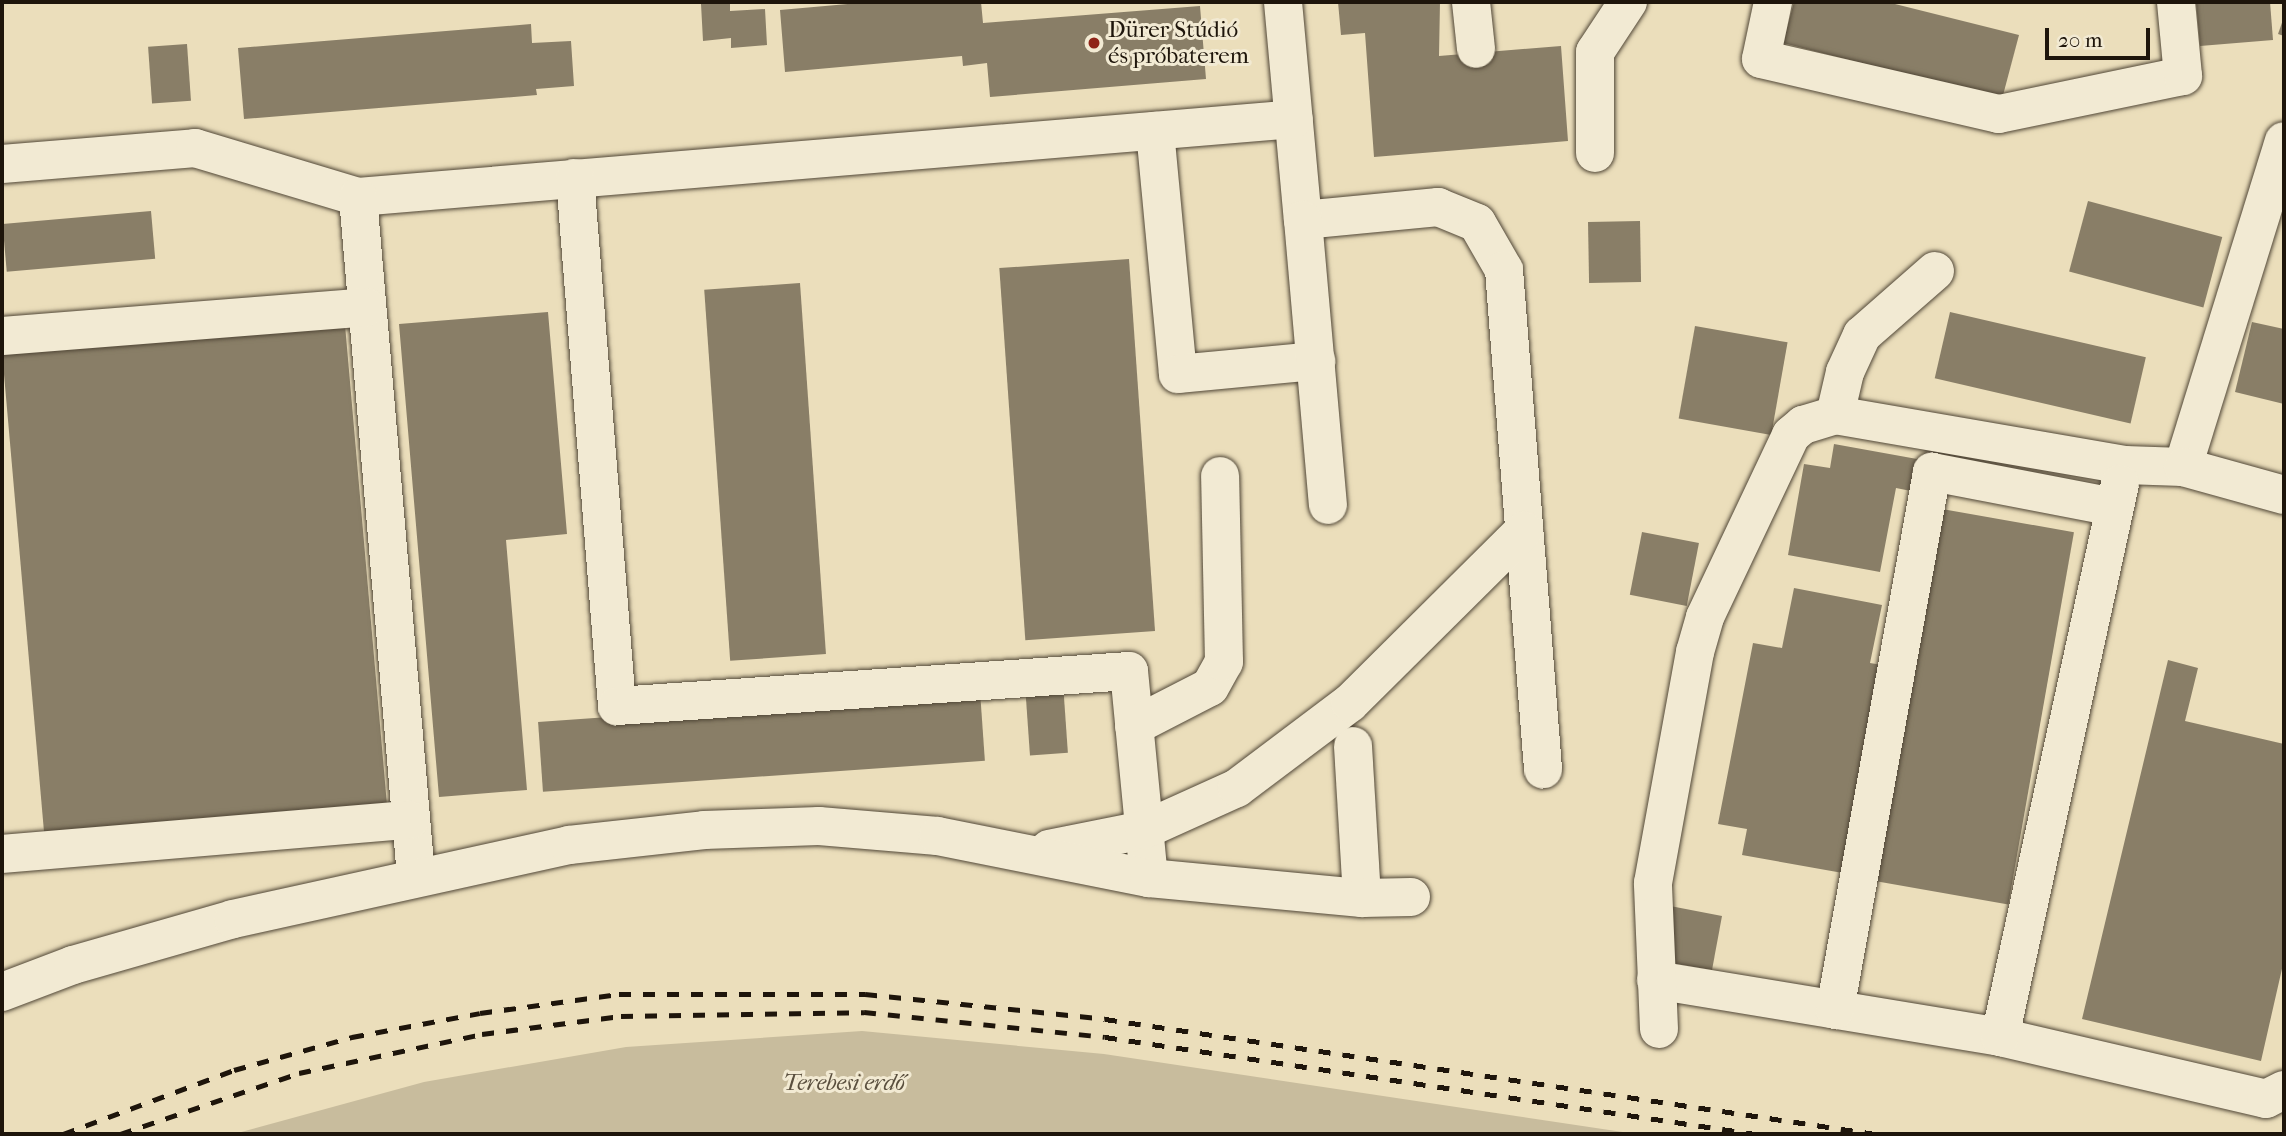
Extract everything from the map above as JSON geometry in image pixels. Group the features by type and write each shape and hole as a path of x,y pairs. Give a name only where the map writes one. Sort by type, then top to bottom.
{"lane":[{"path":"1283,2 1328,505"},
{"path":"1471,2 1476,49"},
{"path":"1595,153 1595,52 1628,2"},
{"path":"1773,2 1761,59 1999,114 2183,76 2176,2"},
{"path":"2,164 195,148 358,197 1294,119"},
{"path":"1155,131 1178,374 1315,361"},
{"path":"2183,467 2284,141"},
{"path":"575,178 617,706 1129,671 1149,877"},
{"path":"358,197 416,877"},
{"path":"1303,220 1438,207 1462,214 1485,234 1504,270 1543,769"},
{"path":"1835,415 1845,372 1862,335 1936,271"},
{"path":"2,336 367,307"},
{"path":"1659,1029 1653,883 1705,617 1791,435 1816,417 1835,415 2125,465 2183,467 2284,495"},
{"path":"2000,1037 2113,508 2125,465"},
{"path":"1835,1010 1932,472 2113,508"},
{"path":"1133,726 1210,687 1224,662 1220,476"},
{"path":"1028,853 1144,830 1237,788 1350,703 1524,530"},
{"path":"1353,746 1362,898"},
{"path":"2,854 410,820"},
{"path":"2,992 74,965 233,919 569,845 704,830 819,826 938,836 1149,877 1362,898 1411,897"},
{"path":"1656,980 2000,1037 2266,1099 2284,1090"}],"green space":[{"name":"Terebesi erdő","path":"862,1031 1104,1054 1636,1134 234,1134 424,1082 626,1047"}],"building":[{"path":"870,2 981,2 983,23 1200,6 1206,79 990,97 987,63 963,66 962,56 785,72 780,10"},
{"path":"1338,2 1440,2 1439,56 1561,46 1568,141 1374,157 1365,33 1341,35"},
{"path":"1794,2 1887,2 2019,35 2002,99 1783,43"},
{"path":"2196,2 2270,2 2273,40 2200,46"},
{"path":"730,3 730,11 765,9 767,45 731,48 731,38 703,41 701,4"},
{"path":"2284,17 2284,36 2278,34"},
{"path":"531,24 532,43 571,41 574,86 536,89 537,95 244,119 238,48"},
{"path":"187,44 191,101 152,104 148,47"},
{"path":"2088,201 2222,237 2203,307 2069,272"},
{"path":"151,211 155,259 7,272 3,224"},
{"path":"1640,221 1641,282 1589,283 1588,222"},
{"path":"1129,259 1155,631 1025,640 999,268"},
{"path":"800,283 826,654 730,661 704,290"},
{"path":"548,312 567,534 506,540 527,790 439,797 399,324"},
{"path":"1950,312 2146,357 2131,423 1935,378"},
{"path":"2252,322 2284,329 2284,404 2235,392"},
{"path":"345,325 387,805 44,835 2,355"},
{"path":"1695,326 1788,342 1771,435 1679,419"},
{"path":"1834,444 1917,459 1911,491 1896,488 1880,572 1788,555 1804,464 1830,468"},
{"path":"1942,509 2074,532 2008,905 1876,881"},
{"path":"1642,532 1699,543 1687,606 1630,595"},
{"path":"1794,588 1882,605 1870,663 1894,667 1854,875 1742,855 1747,829 1718,824 1753,643 1782,648"},
{"path":"2168,660 2198,668 2185,721 2284,744 2284,960 2261,1061 2082,1019"},
{"path":"1063,683 1068,753 1030,755 1025,686"},
{"path":"980,691 985,761 543,792 538,722"},
{"path":"1665,905 1722,916 1712,970 1666,962"}],"railway":[{"path":"63,1134 234,1070 352,1037 480,1013 619,994 865,994 1105,1019 1875,1134"},
{"path":"120,1134 299,1073 482,1034 621,1016 864,1012 1105,1037 1755,1134"}],"place":[{"name":"Dürer Stúdió és próbaterem","path":"1094,43"}]}
